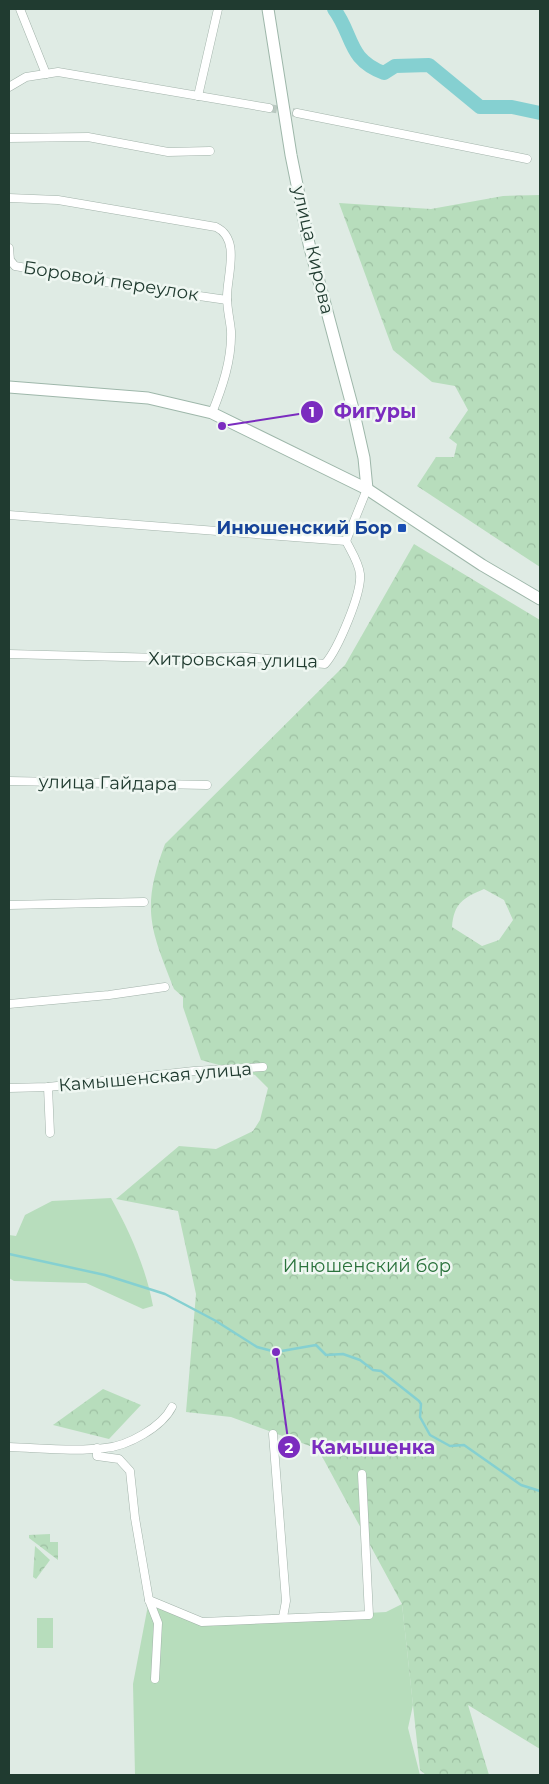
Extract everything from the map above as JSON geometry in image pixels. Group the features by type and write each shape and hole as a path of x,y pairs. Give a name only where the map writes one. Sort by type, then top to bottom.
{"main road":[{"name":"улица Кирова","path":"268,9 291,155 309,244 353,408 364,458 367,489"},
{"path":"9,387 148,398 212,413 367,489 482,565 540,599"}],"street":[{"path":"20,9 46,74"},
{"path":"198,96 218,9"},
{"path":"9,88 26,77 58,72 269,108"},
{"path":"297,113 527,159"},
{"path":"9,138 88,137 168,152 210,151"},
{"path":"9,198 58,200 216,227 229,238 231,252 227,300 231,333 224,383 212,413"},
{"name":"Боровой переулок","path":"9,248 10,260 15,266 123,285 227,300"},
{"path":"9,515 346,541 367,489"},
{"name":"Хитровская улица","path":"9,654 161,658 246,657 325,664 332,656 352,609 360,574 346,541"},
{"name":"улица Гайдара","path":"9,781 207,785"},
{"path":"9,905 144,902"},
{"path":"9,1004 109,995 165,987"},
{"name":"Камышенская улица","path":"9,1088 48,1088 194,1071 262,1068"},
{"name":"Камышенская улица","path":"48,1088 50,1134"},
{"path":"9,1447 107,1448 157,1426 166,1418 172,1406"},
{"path":"273,1434 286,1601 283,1617"},
{"path":"97,1448 97,1456 119,1458 130,1471 135,1518 149,1600 158,1623 155,1679"},
{"path":"149,1600 202,1622 369,1614 362,1474"}],"green space":[{"name":"Инюшенский бор","path":"540,195 540,567 417,486 436,457 454,457 457,444 449,438 468,410 455,386 432,382 393,350 339,203 431,209 503,196"},
{"name":"Инюшенский бор","path":"414,544 540,620 540,1749 468,1705 489,1775 426,1775 420,1770 402,1604 318,1449 231,1417 186,1412 196,1294 178,1211 116,1199 179,1146 216,1149 253,1131 260,1120 268,1088 255,1075 201,1060 183,1007 183,997 174,989 154,933 151,902 153,885 165,844 345,665","holes":["484,889 504,900 513,920 499,940 482,946 452,927 457,907 470,895"]},
{"path":"111,1198 136,1250 153,1306 143,1309 86,1283 14,1281 9,1278 9,1235 16,1236 25,1215 52,1201"},
{"path":"103,1389 141,1405 109,1439 53,1425"},
{"path":"50,1534 50,1542 58,1542 58,1560 29,1538 29,1535"},
{"path":"35,1546 50,1560 36,1579 33,1577"},
{"path":"149,1600 202,1622 386,1612 402,1604 413,1705 408,1728 420,1775 135,1775 133,1684"},
{"path":"37,1618 53,1618 53,1648 37,1648"}],"waterway":[{"path":"334,9 357,54 372,67 384,73 395,66 429,65 480,107 512,107 540,113"},
{"path":"9,1254 105,1275 165,1294 216,1321 257,1347 276,1352 316,1345 326,1355 343,1354 360,1360 373,1370 381,1371 419,1401 421,1404 420,1417 430,1435 450,1446 464,1445 521,1485 540,1491"}],"tunnel":[{"path":"269,108 297,113"}],"place":[{"name":"Фигуры","path":"222,426"},
{"name":"Инюшенский Бор","path":"402,528"},
{"name":"Камышенка","path":"276,1352"}]}
